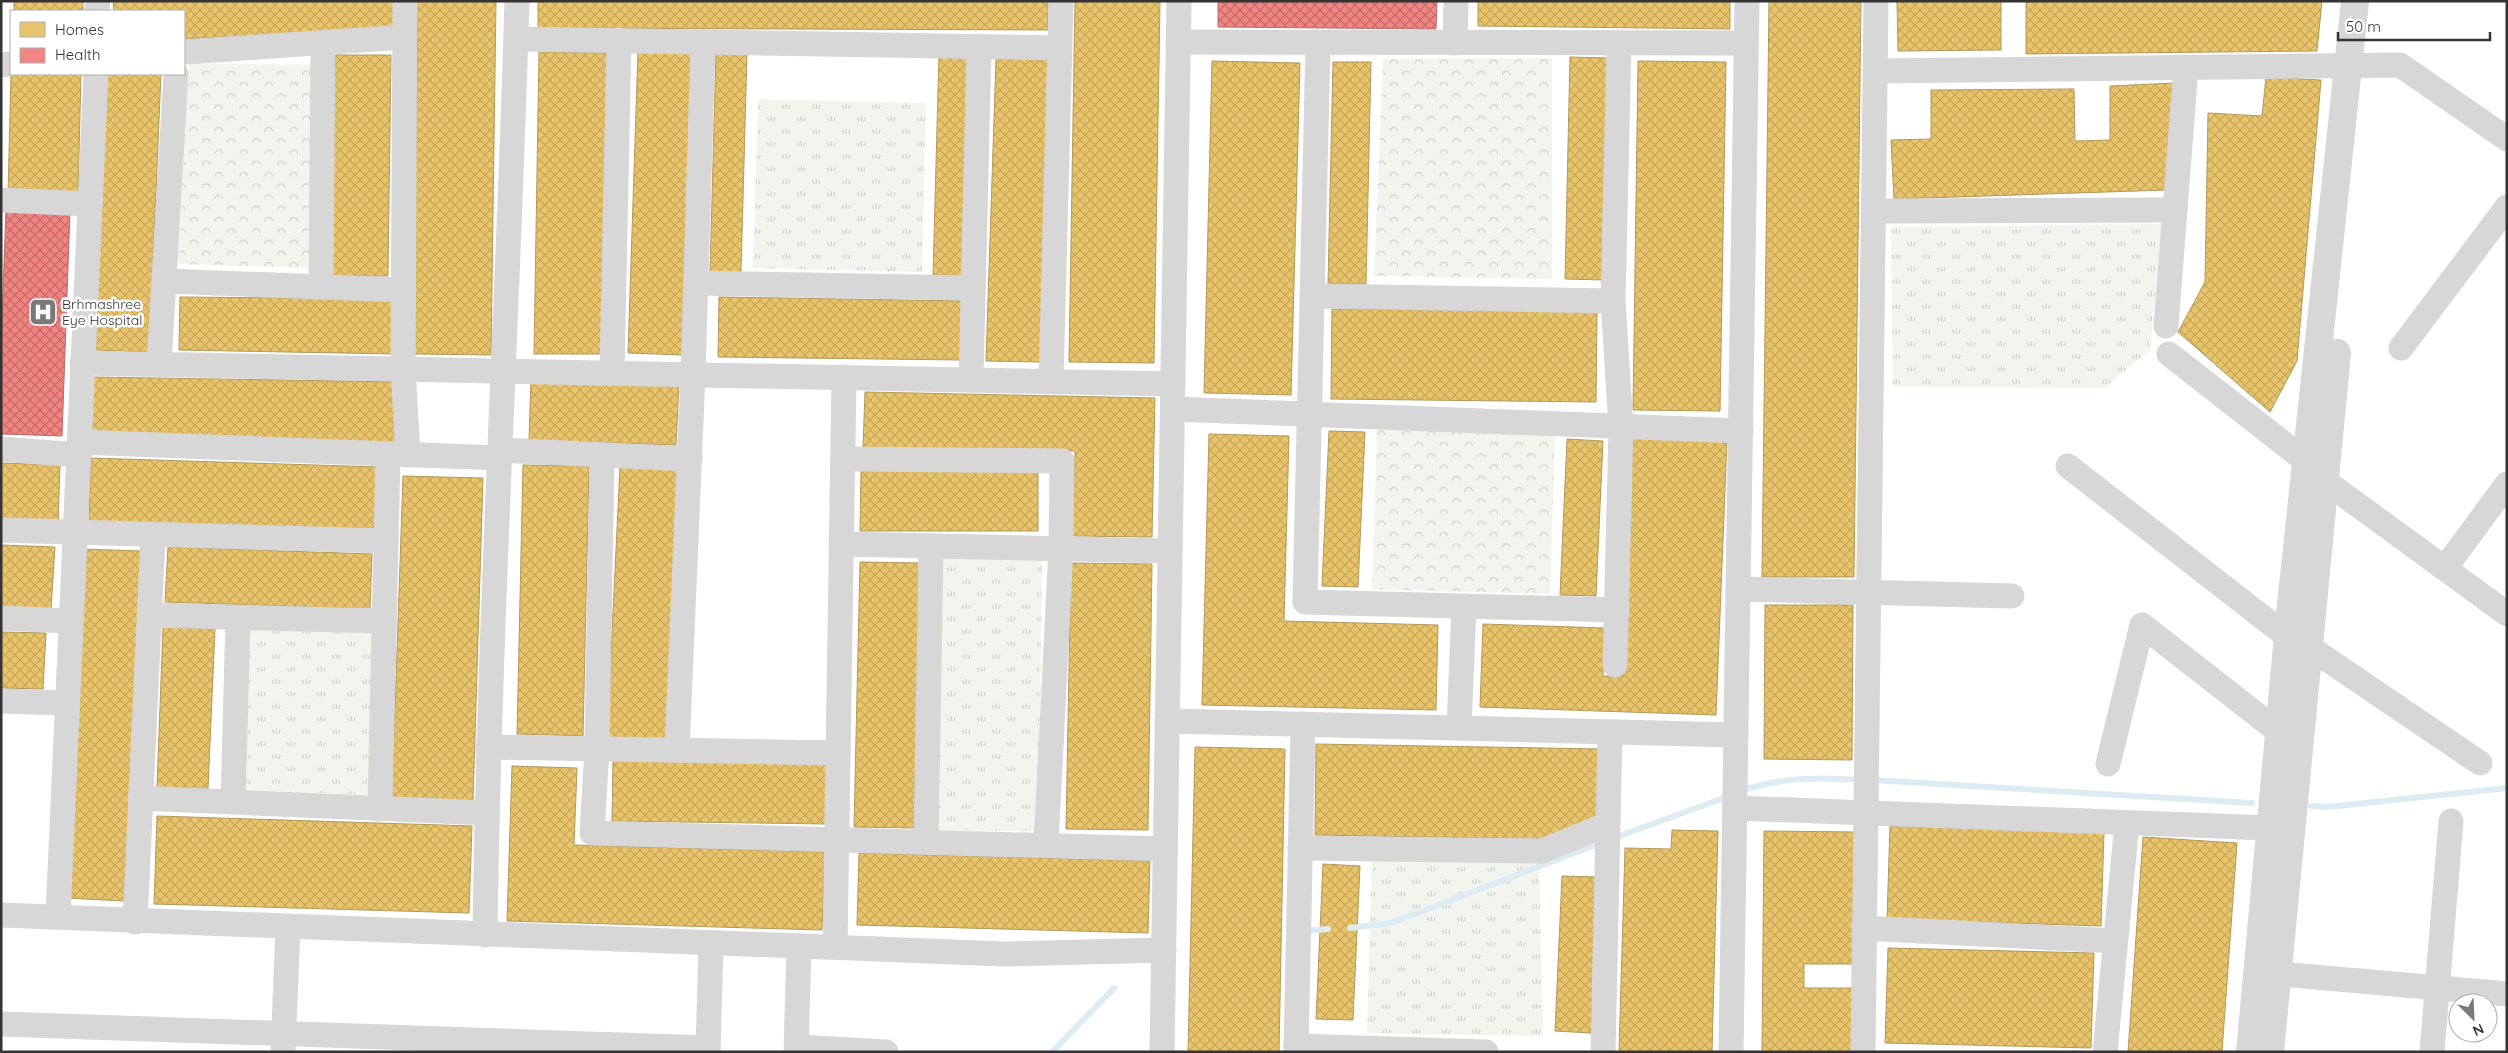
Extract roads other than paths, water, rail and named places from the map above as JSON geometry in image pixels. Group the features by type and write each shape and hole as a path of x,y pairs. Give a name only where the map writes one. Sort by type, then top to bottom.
{"street":[{"path":"380,809 386,540 398,454 403,368 405,1"},
{"path":"485,934 488,747 517,1"},
{"path":"1051,381 1061,1"},
{"path":"1162,1052 1179,1"},
{"path":"1456,1 1456,43"},
{"path":"1731,1052 1747,1"},
{"path":"1863,1052 1876,1"},
{"path":"2270,1052 2268,973 2270,828 2279,732 2298,642 2325,481 2348,236 2358,65 2355,1"},
{"path":"2250,1052 2268,973 2298,642 2306,461 2358,65 2374,1"},
{"path":"185,52 405,37"},
{"path":"516,38 1060,48"},
{"path":"612,372 619,40"},
{"path":"677,750 690,459 703,42"},
{"path":"1178,42 1746,43"},
{"path":"321,287 323,43"},
{"path":"1318,43 1305,602 1617,610"},
{"path":"1615,665 1621,427 1613,301 1619,43"},
{"path":"971,380 979,47"},
{"path":"1875,71 2400,66 2507,139"},
{"path":"2166,326 2186,67"},
{"path":"58,916 96,75"},
{"path":"159,364 176,75"},
{"path":"1,200 90,204"},
{"path":"2401,348 2507,207"},
{"path":"1874,211 2175,210"},
{"path":"164,281 404,290"},
{"path":"696,283 973,288"},
{"path":"1312,296 1613,301"},
{"path":"2169,354 2306,461 2325,481 2507,614"},
{"path":"82,363 1173,384"},
{"path":"835,947 844,377"},
{"path":"1173,409 1741,431"},
{"path":"1,449 79,448 398,454 602,455 690,459"},
{"path":"602,455 597,748 592,833 1165,849"},
{"path":"843,459 1062,461 1061,549 1046,845"},
{"path":"2068,466 2298,642 2480,763"},
{"path":"2444,568 2507,484"},
{"path":"1,530 153,536 386,540"},
{"path":"135,922 153,536"},
{"path":"841,544 1170,551"},
{"path":"926,842 931,546"},
{"path":"1738,589 2012,596"},
{"path":"1459,728 1464,606"},
{"path":"149,615 384,621"},
{"path":"1,618 70,621"},
{"path":"233,802 238,618"},
{"path":"2108,764 2142,625 2279,732"},
{"path":"1,701 67,704"},
{"path":"1168,720 1736,735"},
{"path":"1303,724 1296,1049 1486,1052"},
{"path":"1603,1052 1610,732"},
{"path":"488,747 838,753"},
{"path":"1735,796 1866,803 2126,823 2270,828"},
{"path":"140,798 487,813"},
{"path":"2432,1052 2451,821"},
{"path":"2105,1052 2126,823"},
{"path":"1300,848 1542,851 1608,828"},
{"path":"1,915 58,916 135,922 1004,954 1164,950"},
{"path":"283,1043 288,927"},
{"path":"1864,928 2115,941"},
{"path":"1,1024 283,1043 708,1050 712,943"},
{"path":"799,946 797,1049 886,1052"},
{"path":"2268,973 2507,994"}],"waterway":[{"path":"1741,791 1756,786 1801,779 1862,780"},
{"path":"1872,780 2252,803"},
{"path":"2311,806 2328,807 2507,788"},
{"path":"1614,838 1729,796"},
{"path":"1350,928 1391,923 1603,842"},
{"path":"1303,931 1328,929"},
{"path":"1052,1052 1114,988"}],"place":[{"name":"Brhmashree Eye Hospital","path":"43,312"}]}
